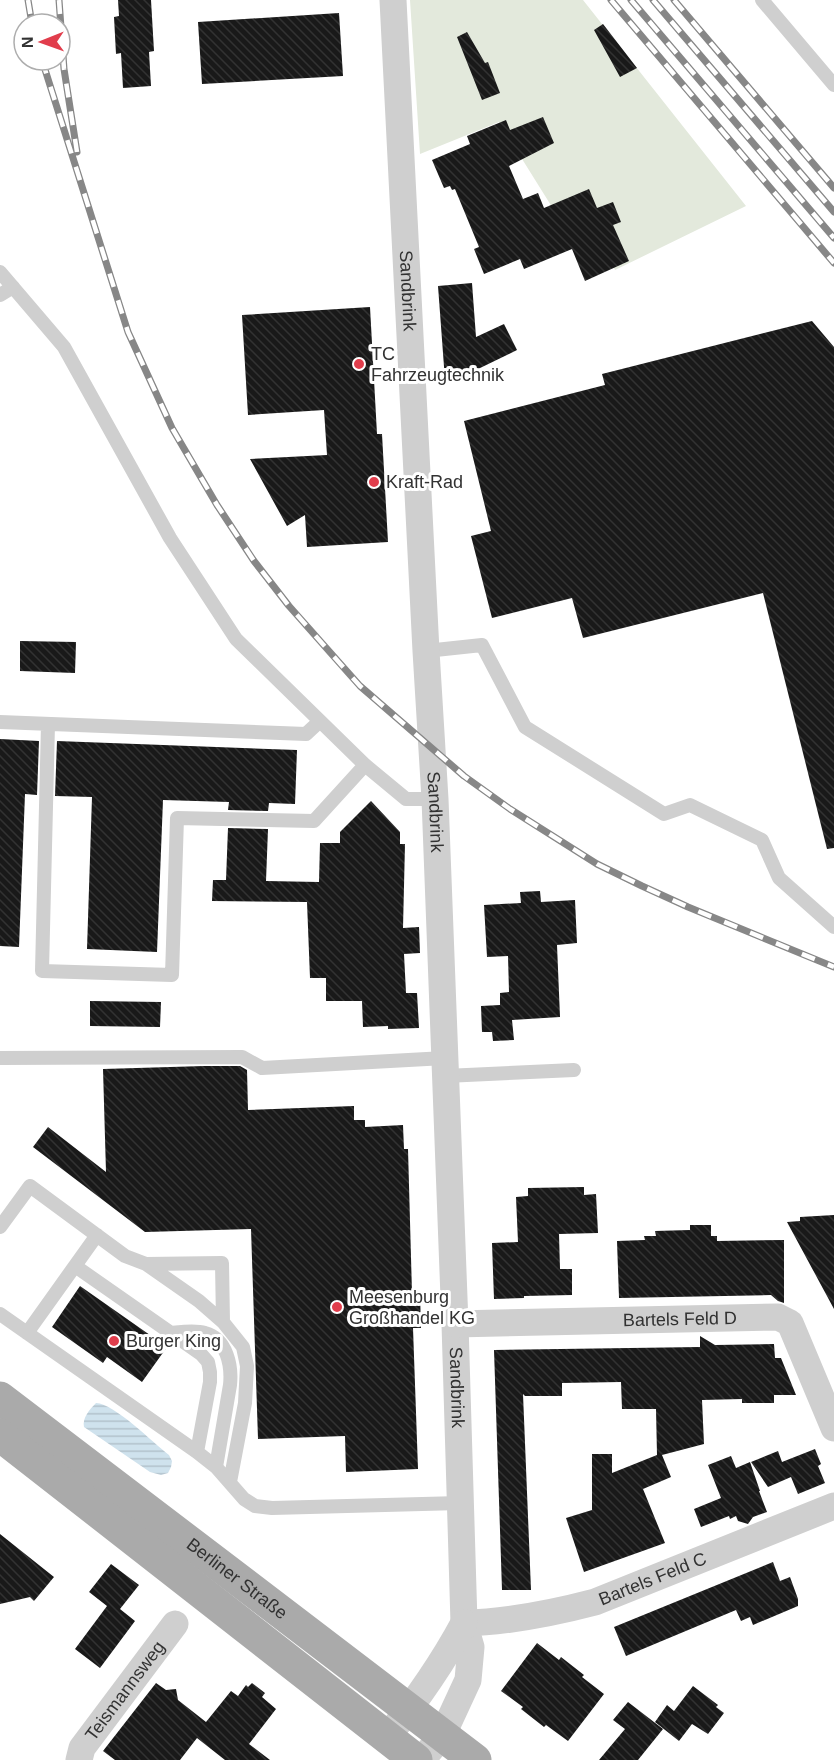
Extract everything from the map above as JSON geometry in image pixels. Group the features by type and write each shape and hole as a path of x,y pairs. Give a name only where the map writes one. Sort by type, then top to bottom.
{"main road":[{"name":"Berliner Straße","path":"0,1398 475,1760"},
{"name":"Berliner Straße","path":"0,1435 416,1760"}],"street":[{"name":"Sandbrink","path":"393,0 435,799 464,1623 471,1647 468,1680 443,1734 422,1760"},
{"name":"Bartels Feld D","path":"455,1324 778,1317 790,1323 834,1428"},
{"name":"Bartels Feld C","path":"464,1623 494,1622 595,1602 834,1506"},
{"path":"387,1737 442,1662 464,1623"},
{"name":"Teismannsweg","path":"80,1760 82,1748 175,1624"}],"lane":[{"path":"762,0 834,85"},
{"path":"0,272 64,347 170,538 236,639 364,765 406,799 435,799"},
{"path":"0,295 13,287"},
{"path":"426,651 482,645 525,727 663,814 690,805 762,840 779,878 834,927"},
{"path":"0,722 306,734 320,721"},
{"path":"48,724 42,971 172,975 177,818 314,821 364,765"},
{"path":"0,1058 242,1058 262,1068 445,1067 574,1070"},
{"path":"0,1227 30,1186 125,1256 146,1264 199,1301 223,1322 243,1347 247,1366 245,1403 230,1482"},
{"path":"27,1333 97,1234"},
{"path":"146,1264 222,1263 223,1322"},
{"path":"75,1266 201,1354 208,1362 210,1372 197,1452"},
{"path":"0,1314 197,1452 216,1467 244,1499 255,1506 272,1508 460,1503"},
{"path":"171,1333 202,1332 209,1334 219,1342 229,1361 230,1385 216,1467"}],"shaded area":[{"path":"410,0 583,0 746,206 615,270 586,204 557,215 499,122 420,154"}],"water":[{"path":"96,1403 123,1416 169,1455 172,1461 168,1473 161,1475 150,1472 84,1427 85,1417"}],"building":[{"path":"118,0 151,0 154,51 149,52 151,86 123,88 121,53 116,54 114,17 119,16"},
{"path":"339,13 343,76 202,84 198,22"},
{"path":"603,24 637,68 620,77 594,30"},
{"path":"467,32 485,63 488,62 500,93 482,100 457,37"},
{"path":"543,117 554,143 509,166 523,199 538,193 544,208 589,189 597,208 613,202 621,222 613,225 629,261 585,281 572,249 524,269 520,259 484,274 474,249 479,247 455,189 452,190 450,186 444,188 432,160 470,144 467,136 506,120 510,130"},
{"path":"472,283 476,337 504,324 517,350 478,369 478,378 445,380 438,286"},
{"path":"370,307 377,434 382,434 388,542 307,547 305,515 287,526 250,459 327,455 324,410 248,415 242,315"},
{"path":"812,321 834,347 834,848 827,849 763,593 583,638 572,598 492,618 471,536 491,531 464,421 605,385 602,374"},
{"path":"20,641 76,642 75,673 20,671"},
{"path":"0,739 39,741 37,795 25,794 19,947 0,946"},
{"path":"57,741 297,750 295,804 269,803 268,811 228,810 229,802 163,800 157,952 87,949 92,797 55,796"},
{"path":"371,801 400,832 400,844 405,844 403,928 419,927 420,953 404,954 406,993 417,993 419,1028 363,1027 362,1001 326,1001 326,978 310,978 307,902 212,901 213,880 226,880 228,828 268,829 266,881 319,882 320,843 340,843 340,832"},
{"path":"540,891 541,902 575,900 577,943 557,945 560,1017 512,1020 514,1040 493,1041 492,1032 482,1032 481,1006 500,1005 500,993 509,992 508,956 487,957 484,905 521,903 520,892"},
{"path":"90,1001 161,1002 160,1027 90,1026"},
{"name":"Meesenburg Großhandel KG","path":"240,1066 247,1070 248,1110 354,1106 354,1120 365,1120 365,1127 403,1125 404,1149 408,1149 412,1293 420,1293 421,1328 413,1328 418,1469 346,1472 345,1436 258,1439 251,1229 145,1232 33,1147 48,1127 106,1172 103,1069"},
{"path":"584,1187 584,1195 596,1194 598,1233 559,1234 560,1269 572,1269 572,1295 494,1299 492,1243 518,1242 516,1197 528,1196 528,1188"},
{"path":"834,1215 834,1309 787,1222 800,1221 800,1217"},
{"path":"690,1225 711,1225 711,1236 717,1236 717,1241 784,1240 784,1303 771,1295 619,1298 617,1241 645,1240 644,1236 656,1236 655,1231 690,1230"},
{"name":"Burger King","path":"80,1286 167,1347 142,1382 107,1357 103,1363 52,1327"},
{"path":"700,1336 715,1345 774,1344 775,1358 781,1358 796,1395 774,1395 774,1403 742,1403 742,1399 702,1400 704,1444 662,1455 671,1477 643,1489 665,1543 584,1572 566,1518 592,1510 592,1454 612,1454 612,1473 657,1455 656,1409 622,1409 621,1382 562,1383 562,1396 525,1396 523,1394 531,1590 502,1590 494,1350 700,1347"},
{"path":"815,1449 821,1464 818,1466 825,1483 798,1494 791,1477 768,1487 751,1462 778,1451 782,1462"},
{"path":"731,1456 736,1468 750,1462 767,1512 753,1517 748,1524 738,1521 736,1516 730,1519 729,1516 701,1527 694,1509 721,1498 708,1465"},
{"path":"0,1534 54,1577 34,1601 30,1597 0,1604"},
{"path":"773,1562 780,1581 790,1577 798,1599 798,1606 753,1625 750,1617 741,1621 736,1610 626,1656 614,1627"},
{"path":"111,1564 139,1585 120,1609 135,1621 100,1668 75,1649 107,1606 89,1592"},
{"path":"537,1643 559,1660 561,1657 604,1694 568,1741 546,1725 544,1727 521,1709 523,1707 501,1691"},
{"path":"156,1683 166,1690 176,1689 178,1700 206,1722 231,1691 238,1696 246,1685 248,1687 252,1683 265,1693 262,1697 276,1709 249,1744 270,1760 225,1760 197,1738 180,1760 115,1760 103,1751"},
{"path":"693,1686 718,1705 716,1707 724,1713 708,1734 692,1724 679,1741 655,1722 667,1705 674,1711"},
{"path":"628,1702 663,1729 638,1760 599,1760 625,1729 613,1720"}],"railway":[{"path":"28,0 30,12"},
{"path":"59,0 64,69 77,152"},
{"path":"611,0 834,263"},
{"path":"631,0 834,238"},
{"path":"653,0 834,212"},
{"path":"674,0 834,188"},
{"path":"46,72 128,332 172,428 217,505 254,561 289,606 360,686 464,776 510,809 597,864 642,886 834,967"}],"place":[{"name":"TC Fahrzeugtechnik","path":"359,364"},
{"name":"Kraft-Rad","path":"374,482"},
{"name":"Meesenburg Großhandel KG","path":"337,1307"},
{"name":"Burger King","path":"114,1341"}]}
